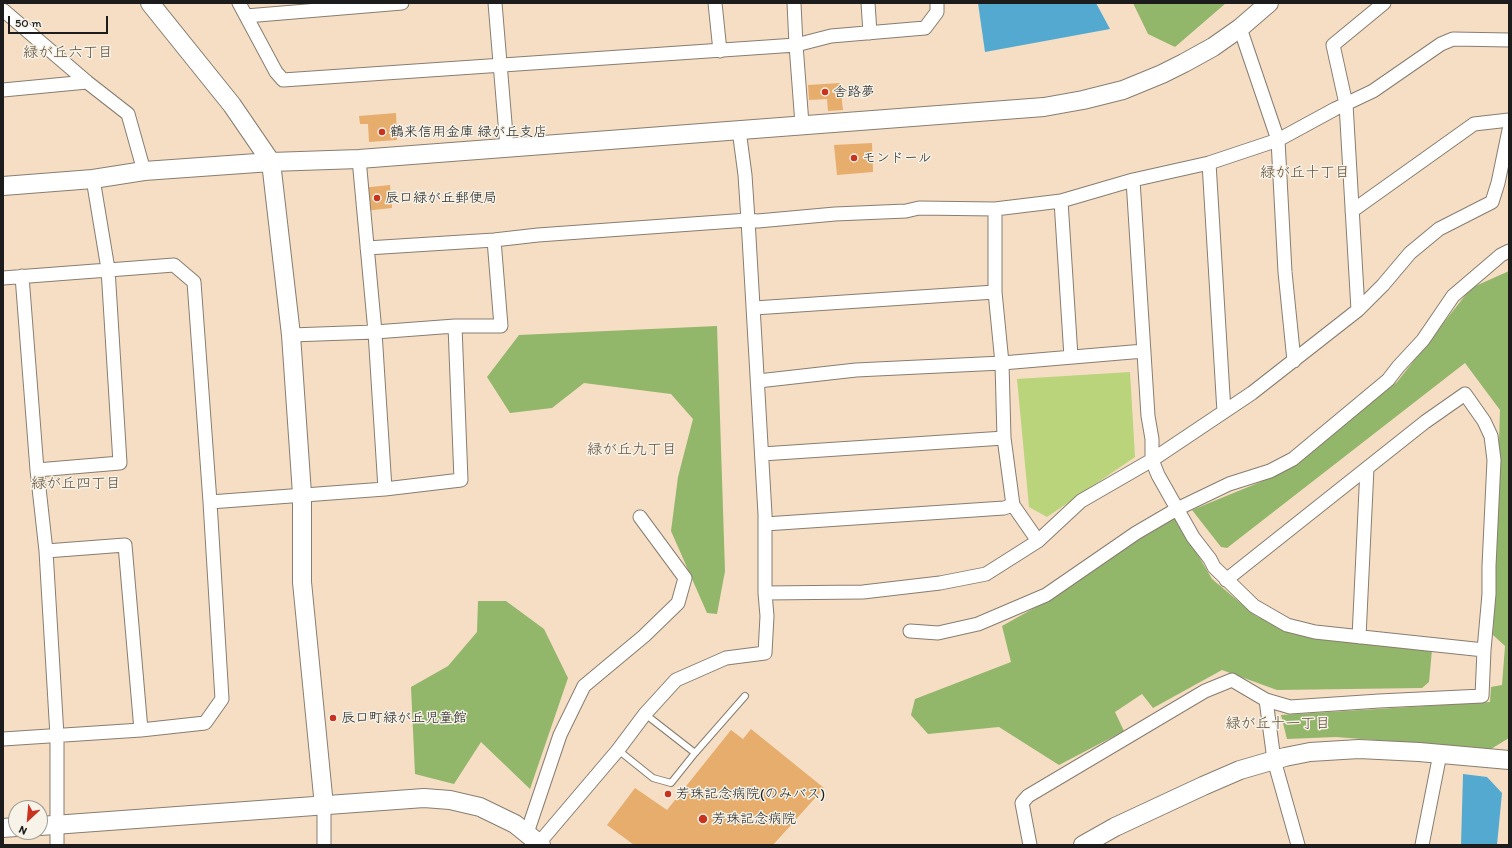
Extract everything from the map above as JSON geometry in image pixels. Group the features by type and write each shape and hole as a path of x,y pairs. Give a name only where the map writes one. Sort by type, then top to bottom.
{"street":[{"path":"150,3 232,105 271,162 291,335 302,494 302,582 324,806 324,845"},
{"path":"239,3 276,72 283,80 796,46 831,36 925,28 938,12 937,3"},
{"path":"246,16 402,3"},
{"path":"495,3 506,146"},
{"path":"714,3 720,51"},
{"path":"794,3 802,124"},
{"path":"868,3 870,33"},
{"path":"3,186 93,179 144,171 271,162 359,159 506,146 1044,107 1083,100 1123,90 1162,74 1213,47 1240,28 1269,3"},
{"path":"1358,310 1346,104 1333,45 1384,3"},
{"path":"3,10 87,82 128,114 144,171"},
{"path":"1240,28 1278,140 1285,272 1294,361"},
{"path":"367,248 494,240 538,234 748,220 758,221 835,214 906,211 919,208 995,209 1061,201 1133,180 1209,162 1278,140 1373,91 1440,44 1453,39 1509,40"},
{"path":"3,90 87,82"},
{"path":"1352,211 1474,124 1509,120"},
{"path":"536,840 618,750 645,714 676,680 726,658 765,653 767,616 765,593 765,524 762,454 745,175 739,130"},
{"path":"765,593 863,592 940,583 986,574 1038,541 1081,501 1152,460 1252,393 1358,310 1383,285 1410,252 1440,229 1492,202 1498,183 1509,130"},
{"path":"359,159 375,332 385,489"},
{"path":"1209,162 1224,412"},
{"path":"37,470 120,463 108,269 93,179"},
{"path":"1133,180 1148,416 1152,439 1152,460 1158,476 1193,537 1210,559 1214,567 1254,606 1287,625 1316,632 1484,650"},
{"path":"1061,201 1071,357"},
{"path":"995,209 995,292 1002,363 1004,438 1013,505 1038,541"},
{"path":"291,335 375,332 455,326 501,326 494,240"},
{"path":"910,631 938,633 978,624 1046,595 1136,533 1178,509 1230,484 1270,472 1292,459 1388,380 1398,366 1423,340 1453,296 1501,255 1509,250"},
{"path":"3,278 174,265 194,282 210,502 222,699 205,724 141,730 3,739"},
{"path":"22,276 37,470 46,551 57,736 48,825 57,845"},
{"path":"754,308 995,292"},
{"path":"210,502 385,489 462,480 455,326"},
{"path":"758,381 856,370 1002,363 1144,351"},
{"path":"1030,845 1022,803 1028,796 1205,691 1232,680 1266,700 1290,707 1482,696 1489,594 1494,460 1491,436 1484,421 1465,394 1425,422 1226,580"},
{"path":"762,454 1004,438"},
{"path":"1359,637 1367,468"},
{"path":"765,524 1004,508 1013,505"},
{"path":"536,840 560,735 584,686 644,636 678,603 685,578 640,517"},
{"path":"46,551 125,545 141,730"},
{"path":"1266,700 1274,760 1298,845"},
{"path":"1083,845 1115,827 1240,770 1274,760 1310,752 1359,748 1386,749 1509,760"},
{"path":"1422,845 1440,754"},
{"path":"48,825 424,798 450,800 480,807 515,824 536,840"}],"lane":[{"path":"618,750 653,778 671,783 745,696"},
{"path":"645,714 695,753"}],"green space":[{"path":"1133,3 1226,3 1175,47 1148,34"},
{"path":"1509,271 1509,738 1491,749 1336,737 1287,739 1281,715 1490,702 1491,687 1502,685 1505,646 1493,635 1500,410 1465,363 1227,548 1221,547 1192,510 1275,476 1397,382 1471,288"},
{"path":"717,326 725,571 717,614 707,613 671,531 678,477 693,419 671,394 584,383 552,408 510,413 487,377 519,335"},
{"path":"1130,372 1135,457 1047,517 1029,507 1017,379"},
{"path":"1175,515 1212,579 1256,616 1288,630 1432,650 1429,682 1422,688 1277,690 1222,670 1153,708 1142,694 1115,712 1124,731 1059,765 999,727 928,734 911,715 915,699 1011,662 1002,626 1045,602"},
{"path":"478,601 506,601 544,629 568,678 530,789 481,742 454,784 415,774 411,687 448,666 477,632"}],"water":[{"path":"978,3 1096,3 1110,29 985,52"},
{"path":"1463,774 1487,777 1502,793 1497,845 1461,845"}],"building":[{"name":"舎路夢","path":"840,83 843,110 828,111 827,99 809,100 808,85"},
{"name":"鶴来信用金庫 緑が丘支店","path":"396,113 397,140 369,142 368,124 360,124 359,116"},
{"name":"モンドール","path":"872,143 873,172 837,175 834,145"},
{"path":"390,185 392,208 364,211 361,188"},
{"path":"751,729 824,788 773,845 634,845 607,825 635,788 667,810 731,730 743,739"}],"place":[{"name":"舎路夢","path":"825,92"},
{"name":"鶴来信用金庫 緑が丘支店","path":"382,132"},
{"name":"モンドール","path":"854,158"},
{"name":"辰口緑が丘郵便局","path":"377,198"},
{"name":"辰口町緑が丘児童館","path":"333,718"},
{"name":"芳珠記念病院(のみバス)","path":"668,794"},
{"name":"芳珠記念病院","path":"703,819"}],"district":[{"name":"緑が丘六丁目","path":"68,53"},
{"name":"緑が丘十丁目","path":"1305,173"},
{"name":"緑が丘九丁目","path":"632,450"},
{"name":"緑が丘四丁目","path":"76,484"},
{"name":"緑が丘十一丁目","path":"1278,724"}]}
